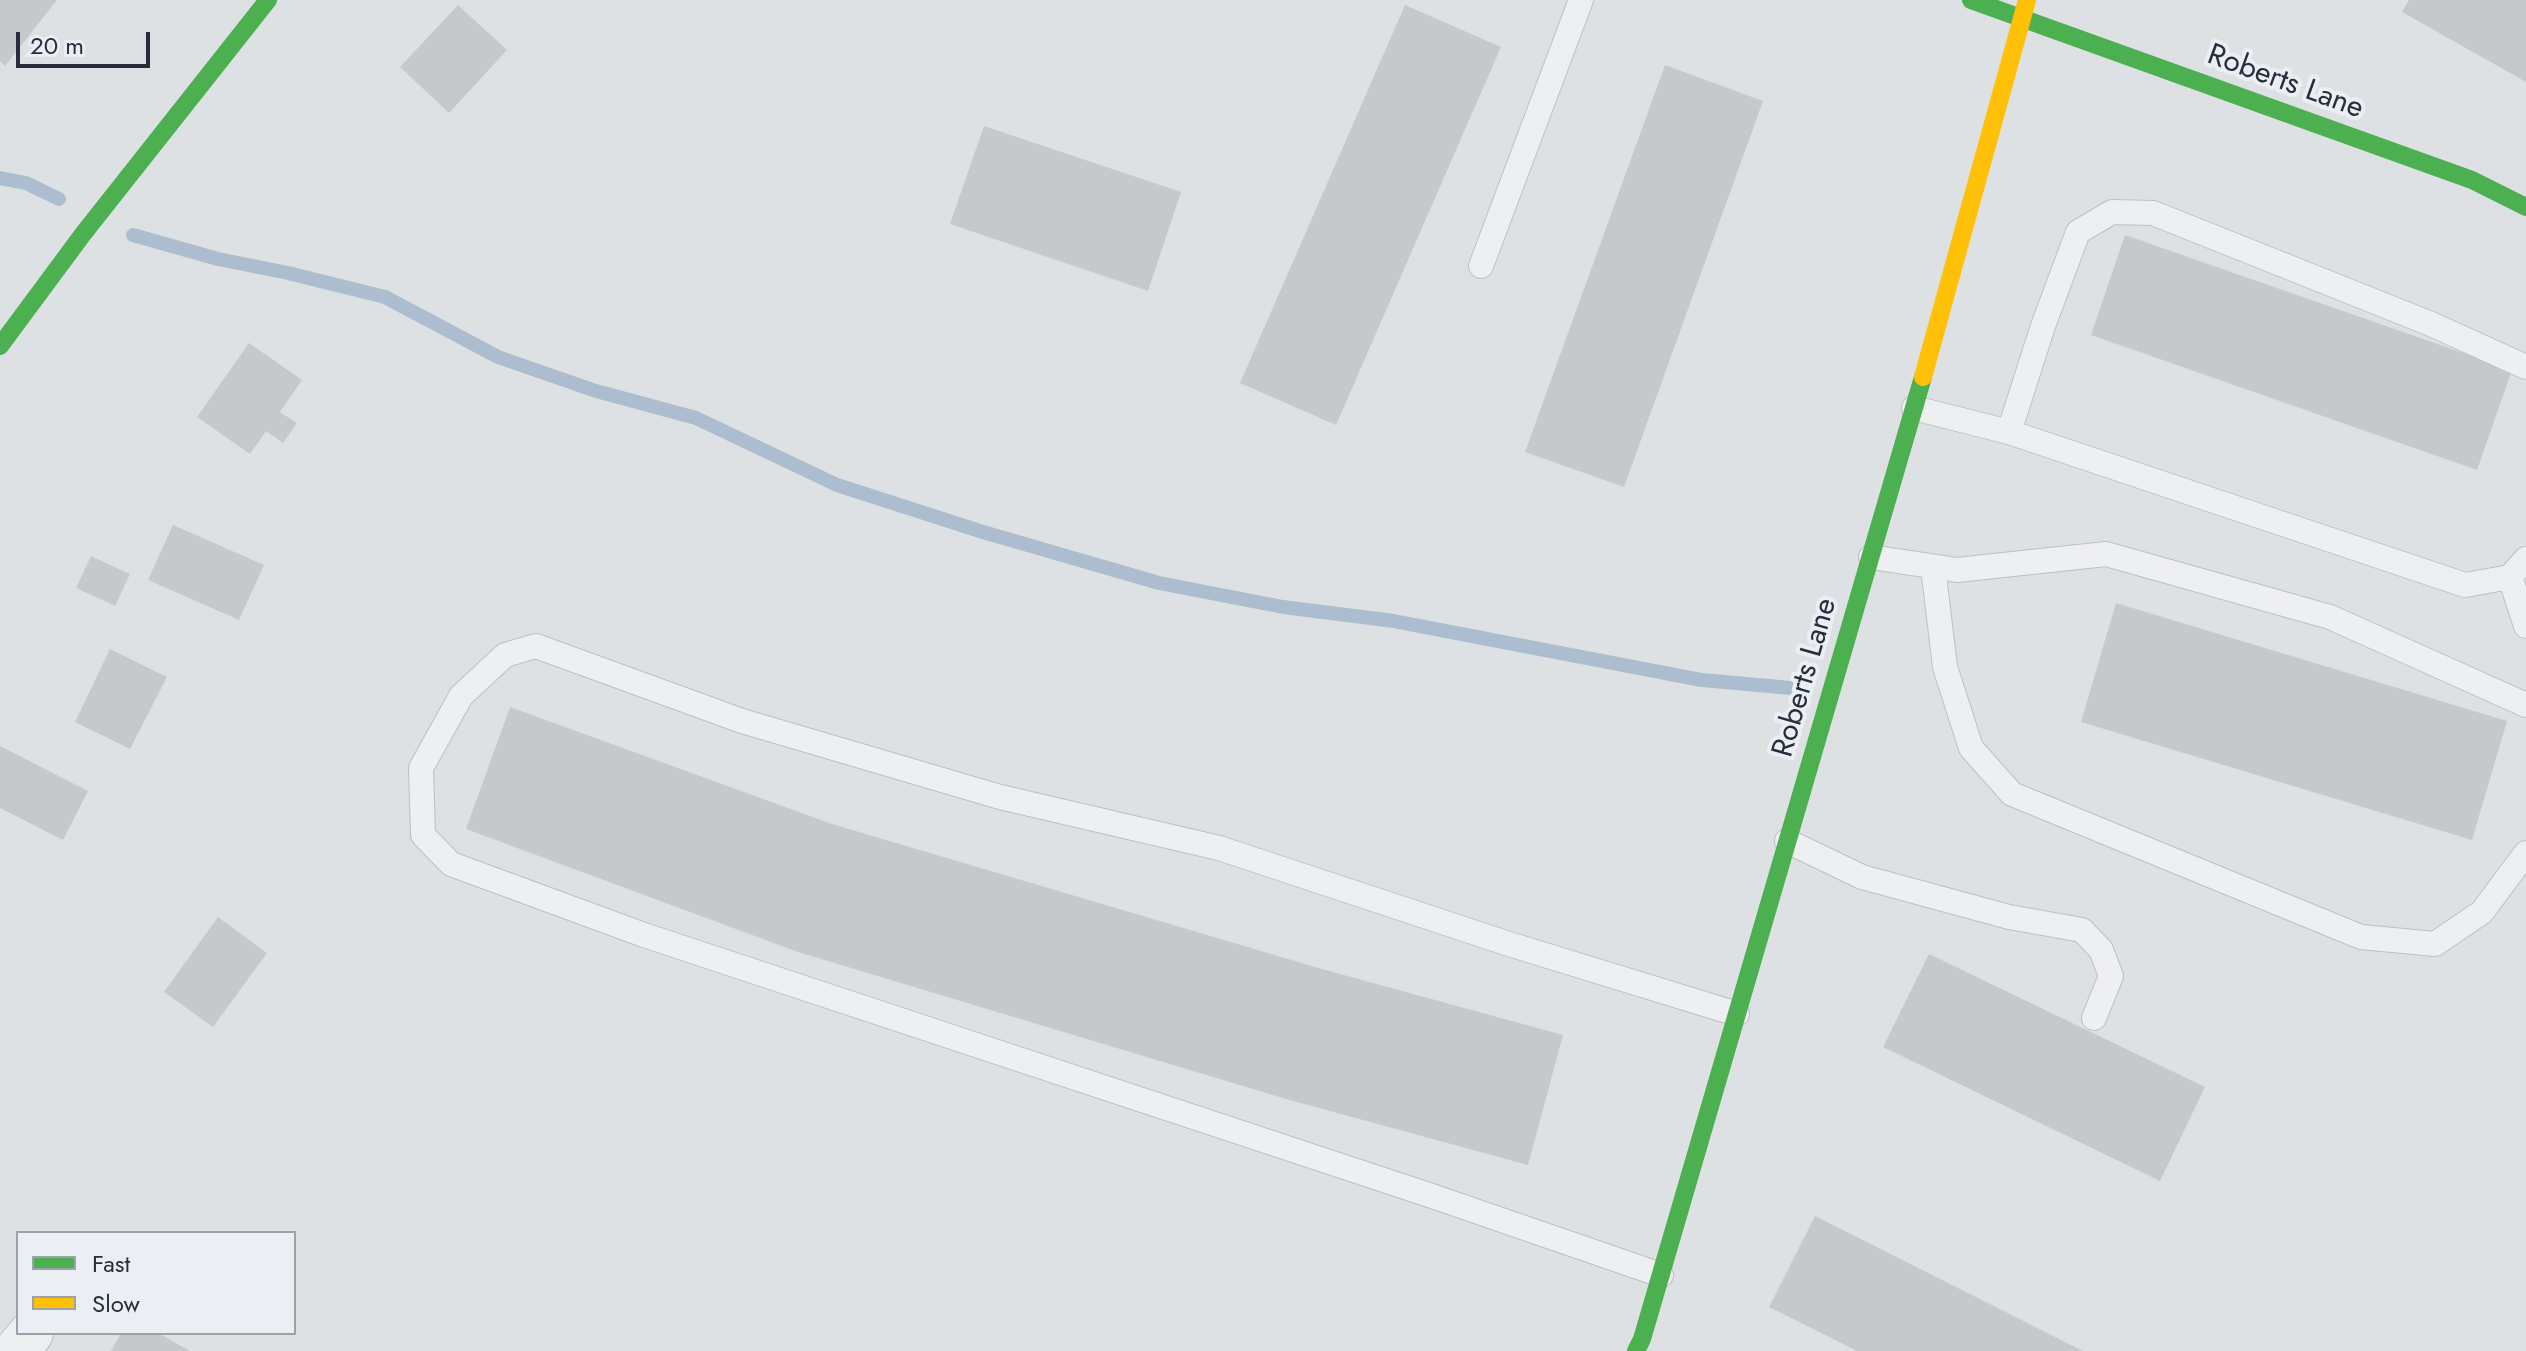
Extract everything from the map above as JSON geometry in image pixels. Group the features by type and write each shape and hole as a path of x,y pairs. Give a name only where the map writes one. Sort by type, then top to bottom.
{"street":[{"path":"0,346 83,234 268,0"},
{"name":"Roberts Lane","path":"1971,0 2472,180 2526,207"},
{"path":"2021,19 2027,0"},
{"name":"Roberts Lane","path":"1636,1351 1661,1275 1871,557 2021,19"},
{"path":"16,1351 29,1335"}],"lane":[{"path":"1481,266 1581,0"},
{"path":"2009,432 2043,326 2078,232 2112,212 2153,213 2431,324 2526,367"},
{"path":"1914,408 2009,432 2465,585 2510,577 2526,559"},
{"path":"1871,557 1957,570 2106,554 2330,617 2526,705"},
{"path":"1933,567 1945,667 1971,748 2012,794 2361,937 2435,944 2482,912 2526,853"},
{"path":"2510,577 2526,626"},
{"path":"1661,1275 644,935 451,864 423,835 421,768 461,696 505,655 536,646 742,721 1000,797 1219,848 1509,944 1737,1014"},
{"path":"1787,841 1862,877 2009,917 2082,930 2101,950 2111,976 2094,1018"}],"building":[{"path":"0,0 57,0 5,66 0,61"},
{"path":"2409,0 2526,0 2526,82 2402,12"},
{"path":"458,5 507,50 449,113 400,67"},
{"path":"1405,5 1501,47 1336,425 1240,383"},
{"path":"1665,65 1763,101 1624,487 1525,452"},
{"path":"984,126 1181,192 1148,291 950,224"},
{"path":"2125,235 2512,370 2477,470 2091,335"},
{"path":"249,343 302,380 280,412 297,423 283,443 266,431 250,454 197,417"},
{"path":"173,525 264,565 239,620 148,580"},
{"path":"91,556 130,574 115,606 76,588"},
{"path":"2116,603 2507,721 2472,840 2081,722"},
{"path":"110,649 167,677 130,749 75,722"},
{"path":"510,707 832,824 1322,969 1563,1035 1528,1165 1286,1099 798,952 466,829"},
{"path":"0,746 88,791 63,840 0,808"},
{"path":"218,917 267,953 213,1027 164,992"},
{"path":"1929,954 2205,1087 2160,1181 1883,1047"},
{"path":"1815,1216 2083,1351 1857,1351 1769,1307"},
{"path":"120,1335 162,1335 190,1351 111,1351"}],"waterway":[{"path":"0,178 26,183 59,199"},
{"path":"133,235 218,259 385,297 498,357 596,391 696,418 837,485 983,532 1159,583 1283,607 1394,621 1702,680 1802,689"}],"traffic: fast":[{"path":"0,346 83,234 268,0"},
{"path":"1971,0 2472,180 2526,207"},
{"path":"1636,1351 1923,377"}],"traffic: slow":[{"path":"1923,377 2027,0"}]}
